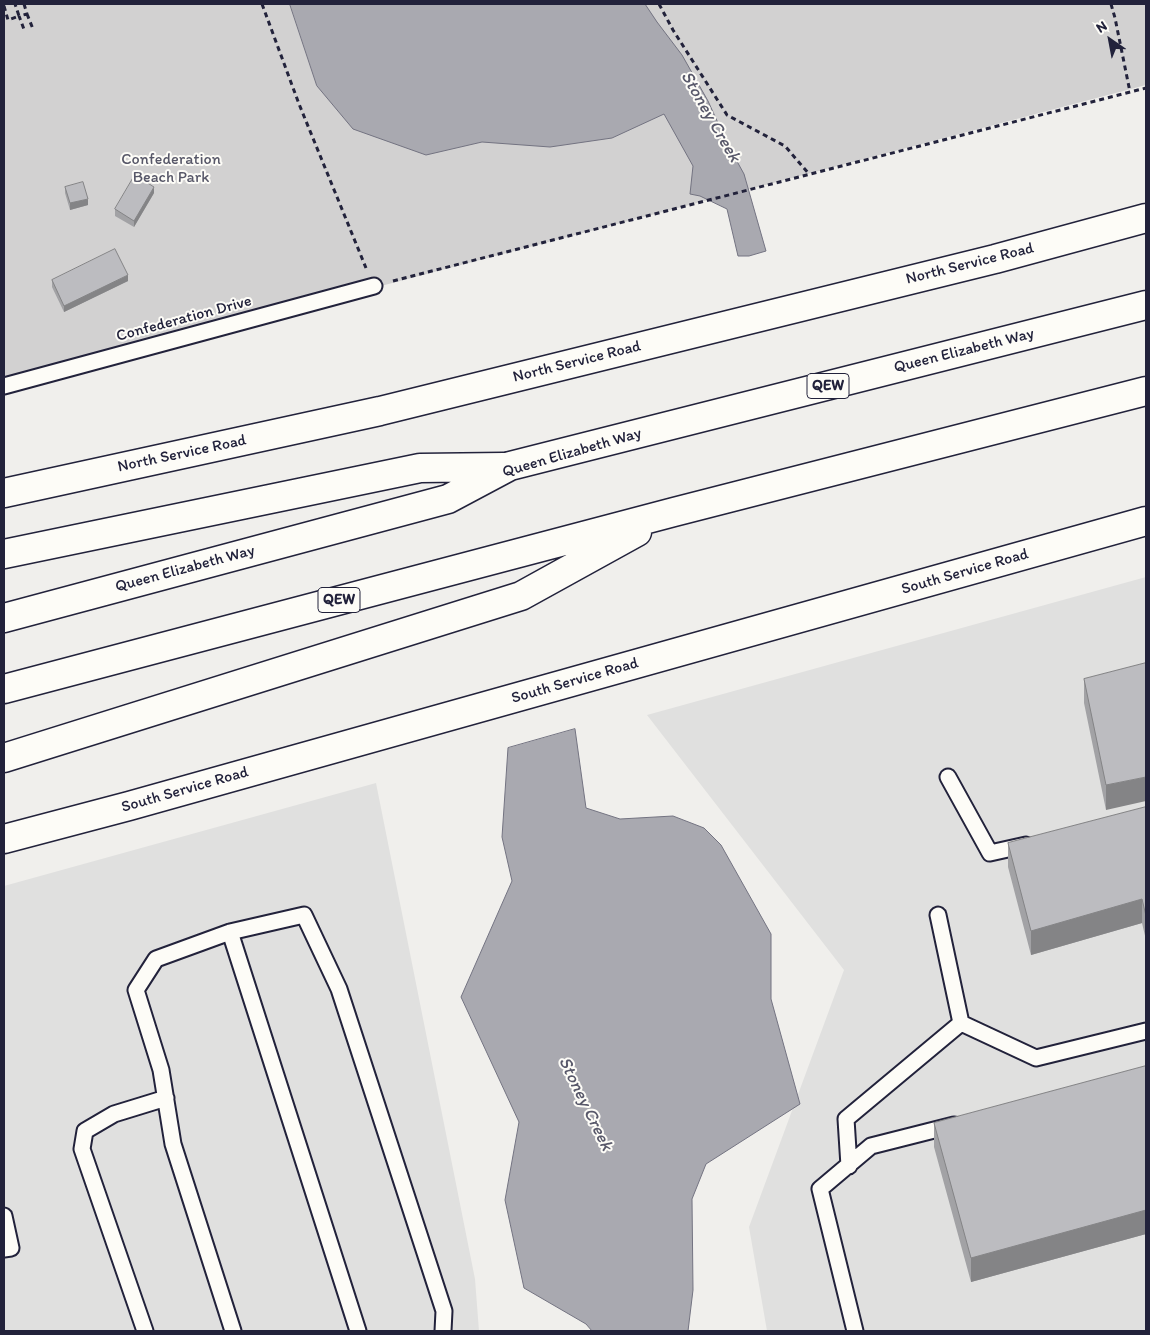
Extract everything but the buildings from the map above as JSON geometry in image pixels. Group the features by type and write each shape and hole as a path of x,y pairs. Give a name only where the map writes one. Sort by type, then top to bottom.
{"main road":[{"name":"North Service Road","path":"4,493 380,411 995,259 1146,218"},
{"name":"Queen Elizabeth Way","path":"4,618 448,499 510,466 1146,305"},
{"name":"QEW","path":"4,689 674,512 1146,391"},
{"path":"4,554 420,468 510,466"},
{"path":"4,758 521,596 674,512"},
{"name":"South Service Road","path":"4,839 139,803 1146,521"}],"lane":[{"name":"Confederation Drive","path":"4,386 374,286"},
{"path":"948,777 990,853 1036,842"},
{"path":"233,1331 173,1144 161,1070 136,990 156,959 230,932 304,915 339,989 444,1311 443,1331"},
{"path":"938,915 960,1023"},
{"path":"230,932 358,1331"},
{"path":"960,1023 1036,1058 1146,1031"},
{"path":"849,1166 846,1119 960,1023"},
{"path":"145,1331 82,1149 85,1131 114,1114 166,1098"},
{"path":"855,1331 820,1189 872,1146 966,1122"},
{"path":"4,1216 11,1248 4,1249"}],"path":[{"path":"15,4 24,32"},
{"path":"24,4 33,29"},
{"path":"262,4 350,233 374,286 1146,88"},
{"path":"659,4 673,30 727,115 785,146 809,174"},
{"path":"1111,4 1130,92"},
{"path":"4,6 8,20 28,14"}],"shaded area":[{"path":"1146,577 1146,1331 767,1331 749,1227 844,970 647,715"},
{"path":"376,783 475,1279 479,1331 4,1331 4,886"}],"green space":[{"name":"Confederation Beach Park","path":"4,4 1146,4 1146,85 4,385"}],"water":[{"name":"Stoney Creek","path":"290,4 645,4 682,55 708,101 728,145 744,174 766,251 749,256 738,256 727,209 700,196 690,194 693,166 664,114 612,138 550,147 482,142 426,155 353,129 317,86"},
{"name":"Stoney Creek","path":"575,729 586,808 620,819 673,816 704,828 721,845 771,934 771,999 800,1104 706,1164 692,1199 693,1290 688,1331 592,1331 586,1324 524,1288 505,1200 519,1122 461,997 512,881 502,837 508,748"}]}
